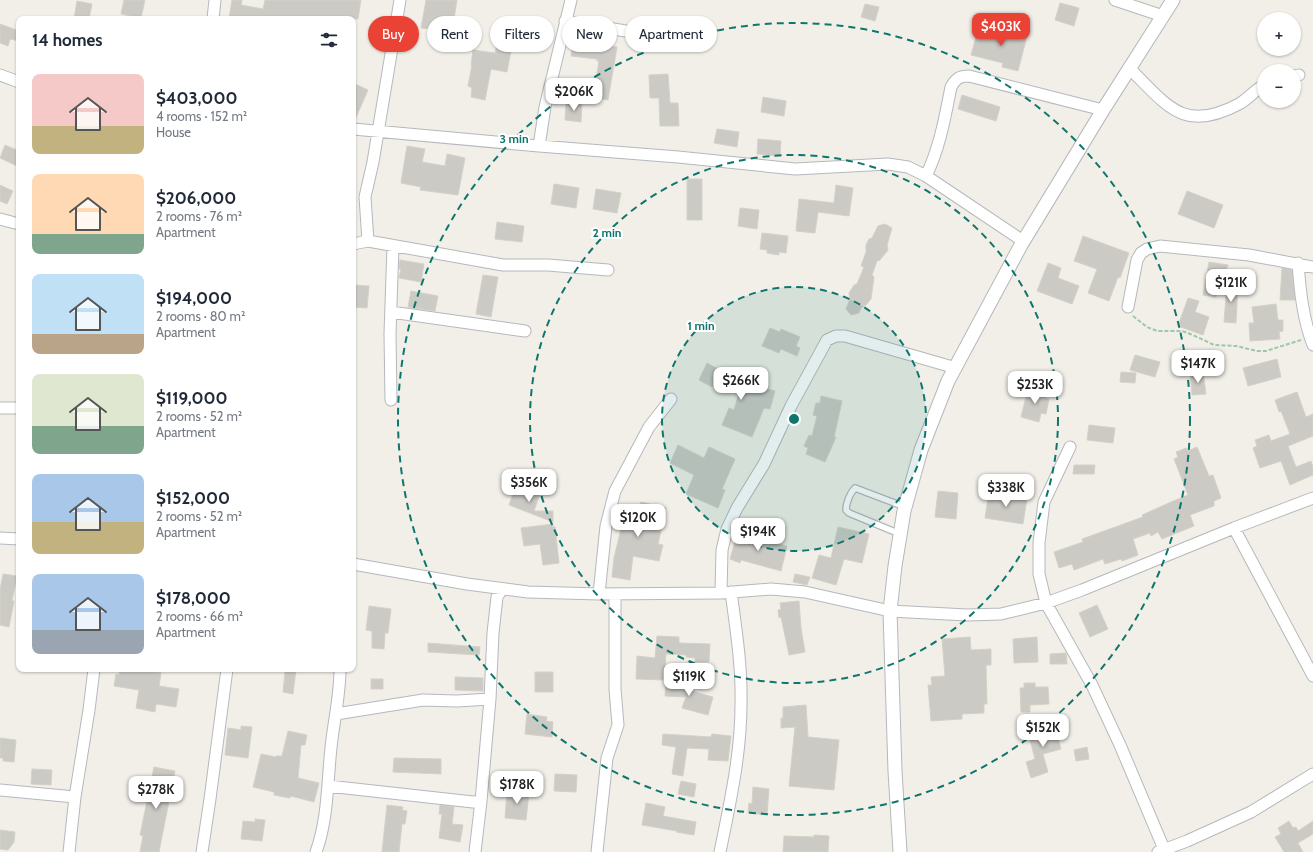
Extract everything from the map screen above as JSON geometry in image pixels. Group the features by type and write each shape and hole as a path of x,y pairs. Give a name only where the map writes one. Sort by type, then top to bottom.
{"street":[{"path":"213,16 215,0"},
{"path":"368,241 365,197 373,162 400,0"},
{"path":"566,16 571,0"},
{"path":"1115,0 1163,16"},
{"path":"900,852 895,771 890,611 895,566 905,506 921,450 948,381 1023,241 1103,110 1174,0"},
{"path":"539,146 545,107 562,34"},
{"path":"1130,68 1170,107 1181,114 1193,117 1218,114 1241,103 1257,90"},
{"path":"0,75 16,81"},
{"path":"926,176 934,159 940,139 951,86 954,80 961,76 970,76 1103,110"},
{"path":"356,129 678,157 795,169 888,164 908,167 926,176 1023,241"},
{"path":"0,219 15,223"},
{"path":"356,243 368,241 503,265 548,265 608,270"},
{"path":"391,400 390,334 393,246"},
{"path":"1128,307 1137,260 1141,253 1147,249 1160,246 1249,255 1313,267"},
{"path":"1298,264 1301,298 1312,341"},
{"path":"391,312 525,331"},
{"path":"720,852 739,750 741,704 739,659 726,592 722,550 727,530 737,508 764,464 790,406 827,340 836,336 845,336 956,368"},
{"path":"599,594 606,526 615,491 649,427 671,399"},
{"path":"0,408 16,408"},
{"path":"1070,447 1044,502 1039,543 1039,574 1046,603 1092,685 1120,745 1160,850 1186,841 1251,812 1313,774"},
{"path":"356,565 466,584 528,592 614,594 726,592 770,589 805,592 890,611 967,615 1002,614 1046,603 1089,587 1234,528 1313,498"},
{"path":"1234,528 1313,676"},
{"path":"0,538 16,539"},
{"path":"475,852 482,801 490,699 493,633 497,597 502,589"},
{"path":"597,852 606,758 618,725 615,689 614,594"},
{"path":"69,852 75,797 94,672"},
{"path":"202,852 227,672"},
{"path":"316,852 324,823 332,739 339,693 340,672"},
{"path":"336,714 423,700 457,701 490,699"},
{"path":"328,786 473,802 482,801"},
{"path":"0,790 75,797"}],"lane":[{"path":"900,534 849,513 846,510 846,506 852,491 855,488 905,506"}],"path":[{"path":"1128,307 1130,314 1147,327 1157,331 1182,332 1193,335 1214,345 1236,346 1257,351 1266,351 1312,341"}],"building":[{"path":"124,0 145,0 141,16 121,14"},
{"path":"232,0 242,0 241,5 263,9 265,0 361,0 358,19 356,19 356,16 229,16"},
{"path":"426,0 457,0 454,16 427,16 427,29 421,28"},
{"path":"77,1 92,4 90,16 74,16"},
{"path":"1060,3 1079,8 1074,26 1055,20"},
{"path":"865,4 879,7 875,21 861,17"},
{"path":"0,24 16,30 16,40 10,39 8,46 0,43"},
{"path":"990,24 1008,29 1007,31 1027,36 1018,71 1002,67 1003,63 971,55 976,37 986,39"},
{"path":"473,52 511,52 507,72 491,69 485,100 471,97 472,88 468,86"},
{"path":"571,52 616,52 608,100 593,97 599,61 597,61 597,59 571,56"},
{"path":"668,74 670,103 678,103 679,126 660,126 659,98 650,98 649,75"},
{"path":"356,84 368,90 356,117"},
{"path":"962,95 1000,107 996,121 958,109"},
{"path":"763,97 786,101 784,116 761,112"},
{"path":"566,102 582,103 581,122 565,120"},
{"path":"717,129 739,132 737,147 714,143"},
{"path":"758,139 781,141 780,156 757,154"},
{"path":"5,145 16,150 16,166 0,158"},
{"path":"407,146 425,149 422,162 445,166 447,154 465,158 458,195 420,190 421,187 401,183"},
{"path":"687,179 702,179 702,220 687,220"},
{"path":"554,184 579,188 576,208 551,204"},
{"path":"0,185 13,191 7,204 0,201"},
{"path":"836,185 853,188 849,216 818,212 815,233 796,231 799,199 834,203"},
{"path":"596,189 621,193 617,213 593,209"},
{"path":"1187,191 1223,205 1214,228 1178,214"},
{"path":"740,208 759,210 757,229 738,226"},
{"path":"497,222 524,226 522,242 495,239"},
{"path":"885,224 892,228 887,245 888,250 880,260 877,261 872,275 874,277 871,299 861,308 859,313 851,315 846,309 850,299 849,293 854,285 857,284 864,267 861,266 866,252 866,245 869,239 872,238 878,226"},
{"path":"762,233 788,236 786,253 779,252 779,255 767,253 767,250 760,249"},
{"path":"1083,236 1129,253 1120,278 1118,277 1109,301 1088,293 1097,269 1074,261"},
{"path":"400,260 424,264 421,282 399,278 401,269 399,269"},
{"path":"1209,262 1228,265 1216,297 1203,295"},
{"path":"1048,263 1061,268 1058,278 1079,286 1072,304 1037,291"},
{"path":"1282,268 1292,270 1295,300 1280,300"},
{"path":"483,275 498,277 491,317 476,314"},
{"path":"1227,283 1238,284 1236,323 1224,322"},
{"path":"356,285 369,286 367,308 356,307"},
{"path":"411,291 438,296 435,311 408,307"},
{"path":"1188,298 1199,301 1195,312 1209,317 1203,335 1178,326"},
{"path":"1276,304 1278,320 1283,320 1283,331 1279,332 1280,339 1250,341 1249,323 1254,323 1252,307"},
{"path":"770,328 780,332 781,329 800,337 796,346 800,348 797,356 781,349 779,353 762,346"},
{"path":"1135,355 1160,362 1155,377 1130,370"},
{"path":"1277,359 1281,377 1248,386 1243,368"},
{"path":"707,363 740,381 775,391 770,409 764,408 752,437 722,425 729,408 734,410 739,393 716,381 712,387 699,380"},
{"path":"1121,372 1136,373 1135,383 1120,382"},
{"path":"1203,372 1206,394 1192,395 1190,373"},
{"path":"1028,389 1046,393 1045,398 1049,399 1046,414 1041,413 1039,422 1021,417"},
{"path":"1297,392 1306,417 1313,414 1313,436 1288,446 1296,467 1311,461 1313,475 1290,485 1281,461 1260,468 1253,448 1257,446 1255,440 1269,435 1271,441 1290,434 1275,400"},
{"path":"821,396 842,401 834,437 836,437 825,462 806,454 808,448 804,446 809,435 812,436 817,416 813,415 816,403 820,403"},
{"path":"1089,425 1115,428 1113,443 1087,440"},
{"path":"678,445 704,458 709,447 735,459 722,489 725,490 718,508 686,494 694,475 670,463"},
{"path":"1197,447 1209,476 1213,475 1221,498 1214,501 1214,506 1190,515 1194,526 1162,539 1158,532 1151,536 1150,533 1133,539 1138,555 1122,561 1121,559 1105,564 1103,559 1074,570 1072,564 1059,568 1054,552 1083,542 1082,539 1143,517 1142,515 1188,495 1174,459 1178,457 1176,452 1186,448 1188,451"},
{"path":"1074,465 1095,465 1094,474 1073,474"},
{"path":"515,488 523,491 524,488 540,494 534,511 553,511 553,522 509,505"},
{"path":"938,491 958,493 956,519 935,517"},
{"path":"989,492 1027,498 1023,524 985,518"},
{"path":"641,502 666,508 658,544 663,545 659,561 633,556 630,580 612,577 614,558 621,529 617,528 621,510 638,515"},
{"path":"553,524 553,527 555,527 559,563 543,565 540,544 524,546 521,528"},
{"path":"838,527 869,534 862,563 844,559 836,585 812,578 819,555 831,558"},
{"path":"738,531 768,540 768,542 787,546 781,571 741,560 740,563 730,559"},
{"path":"3,574 16,576 12,601 14,601 9,627 0,625 0,590"},
{"path":"795,574 810,577 807,585 793,582"},
{"path":"799,601 805,652 789,655 781,617 779,618 778,610 781,609 780,603"},
{"path":"1097,605 1108,629 1090,637 1079,613"},
{"path":"369,606 391,609 388,633 385,633 384,649 372,648 372,631 366,630"},
{"path":"657,636 679,637 679,643 710,644 709,662 695,662 695,658 686,657 686,655 666,654 664,680 636,679 637,656 655,658"},
{"path":"970,637 971,650 991,649 991,665 986,665 987,704 984,704 984,713 962,714 962,719 931,721 928,685 932,685 931,677 945,676 942,639"},
{"path":"1037,637 1038,662 1014,663 1013,639"},
{"path":"428,643 480,647 479,655 428,652"},
{"path":"1066,653 1067,664 1050,664 1050,654"},
{"path":"120,672 161,673 159,686 179,689 176,707 156,704 155,712 136,708 139,690 114,686 116,674 119,675"},
{"path":"285,672 296,672 293,694 283,692"},
{"path":"535,672 553,672 553,692 535,692"},
{"path":"455,677 483,678 483,691 455,690"},
{"path":"666,677 677,678 677,687 713,697 708,715 682,708 686,697 665,696"},
{"path":"371,679 383,679 383,689 371,689"},
{"path":"1024,683 1035,683 1035,687 1048,687 1049,704 1030,705 1030,712 1021,712 1020,688 1024,688"},
{"path":"806,705 808,737 839,740 834,790 789,786 795,727 781,728 783,707"},
{"path":"527,714 547,717 546,721 553,722 552,737 525,734"},
{"path":"1054,722 1061,749 1043,754 1048,772 1031,778 1026,762 1035,759 1030,740 1034,738 1032,729"},
{"path":"241,726 252,727 248,758 225,755 228,728 241,730"},
{"path":"288,731 307,735 305,745 301,745 298,778 319,783 314,802 291,796 290,798 274,795 274,792 253,787 261,754 276,757 282,756"},
{"path":"663,734 711,737 712,734 731,736 728,761 708,760 709,749 687,748 683,776 672,774 676,747 662,745"},
{"path":"0,738 16,740 14,762 3,761 3,758 0,758"},
{"path":"1087,747 1089,759 1076,761 1074,750"},
{"path":"394,758 441,759 441,774 393,772"},
{"path":"154,767 175,771 159,852 140,852 143,836 140,835"},
{"path":"32,769 52,770 51,785 31,784"},
{"path":"555,774 577,775 576,792 554,791"},
{"path":"681,781 696,784 694,797 678,794"},
{"path":"753,787 769,789 767,815 748,813 749,803 752,804"},
{"path":"507,791 529,793 526,820 505,818"},
{"path":"646,803 665,807 663,816 696,822 694,835 642,825"},
{"path":"387,805 403,807 402,810 407,811 405,824 402,824 399,852 382,852"},
{"path":"440,805 454,807 452,824 463,825 460,842 439,838 442,814 439,814"},
{"path":"255,819 265,820 262,841 241,839 243,821 255,822"},
{"path":"1289,821 1293,828 1296,827 1298,831 1313,821 1313,834 1298,843 1303,852 1284,852 1275,837 1281,834 1278,828"},
{"path":"0,830 15,832 14,842 8,850 0,849"},
{"path":"814,835 829,836 828,852 783,852 784,836 814,837"}]}
